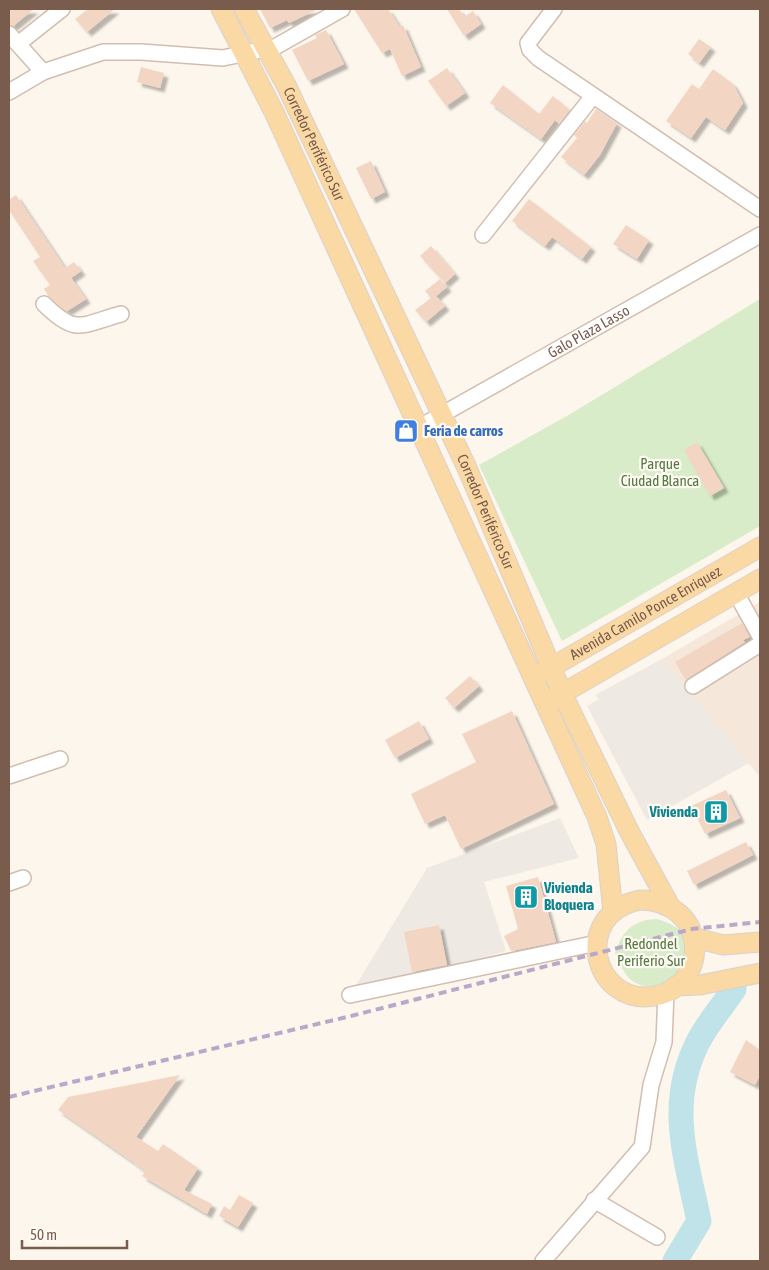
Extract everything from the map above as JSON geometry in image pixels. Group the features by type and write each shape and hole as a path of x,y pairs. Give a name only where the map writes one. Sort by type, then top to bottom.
{"main road":[{"name":"Corredor Periférico Sur","path":"221,9 274,112 532,679 545,703 597,817 606,844 613,912"},
{"name":"Corredor Periférico Sur","path":"244,9 267,49 467,468 563,694 629,831 670,908"},
{"name":"Avenida Camilo Ponce Enriquez","path":"532,679 760,547"},
{"name":"Avenida Camilo Ponce Enriquez","path":"545,703 760,579"},
{"path":"664,603 678,627"},
{"path":"670,989 690,968 695,948 695,938 692,929 682,914 660,902 640,900 626,904 613,912 601,928 595,953 601,968 614,985 623,991 639,996 655,996 670,989 760,973"},
{"path":"695,938 723,945 760,942"}],"street":[{"path":"43,72 14,39 62,9"},
{"path":"9,92 43,72 103,52 141,52 223,58 267,49 275,47 342,9"},
{"path":"554,9 528,44 530,50 538,58 760,209"},
{"path":"483,235 593,96"},
{"name":"Galo Plaza Lasso","path":"418,428 760,234"},
{"path":"44,304 60,320 75,326 122,314"},
{"path":"736,593 760,636"},
{"path":"693,686 760,644"},
{"path":"9,776 60,759"},
{"path":"350,995 597,943"},
{"path":"543,1261 642,1147 652,1085 664,1042 670,989"},
{"path":"594,1200 657,1237"}],"shaded area":[{"path":"760,602 760,777 662,659"},
{"path":"662,659 749,763 647,820 587,706 599,699 595,695"},
{"path":"560,818 579,858 484,882 506,951 350,995 427,868"}],"green space":[{"name":"Parque Ciudad Blanca","path":"760,299 760,526 562,641 479,465 572,413"},
{"name":"Redondel Periferio Sur","path":"657,919 673,926 683,934 685,938 684,959 675,975 668,981 660,985 643,986 634,982 628,976 615,953 625,932 635,924"}],"building":[{"path":"9,9 34,9 13,26 9,25"},
{"path":"88,9 115,9 87,32 75,19"},
{"path":"260,9 318,9 289,23 287,20 270,28"},
{"path":"354,9 388,9 400,27 403,25 421,67 402,76 390,49 382,53"},
{"path":"447,9 459,9 464,17 473,11 481,24 464,36"},
{"path":"326,30 344,64 308,81 292,50 317,38 315,35"},
{"path":"699,39 711,47 699,63 688,54"},
{"path":"141,67 164,73 160,88 137,82"},
{"path":"447,68 465,93 446,106 428,81"},
{"path":"713,69 733,84 743,103 725,130 706,117 691,138 666,121 692,84 699,89"},
{"path":"503,85 539,114 553,96 570,110 559,124 555,120 541,139 490,103"},
{"path":"596,109 617,123 600,155 584,175 561,157 577,138 574,135 585,121 587,123"},
{"path":"371,161 385,192 371,199 356,168"},
{"path":"16,195 65,268 74,262 81,271 71,278 86,299 67,311 49,297 44,289 50,285 33,261 40,257 9,210 9,200"},
{"path":"529,199 591,247 582,259 552,237 545,246 512,221"},
{"path":"626,225 649,240 637,259 613,244"},
{"path":"431,246 455,274 445,283 420,256"},
{"path":"440,279 447,287 436,296 445,306 426,322 415,310 431,298 425,291"},
{"path":"697,442 724,488 710,496 684,450"},
{"path":"742,623 750,637 686,680 675,662"},
{"path":"470,676 479,686 454,708 445,698"},
{"path":"512,711 554,804 461,849 445,815 425,824 411,794 476,762 462,734"},
{"path":"419,721 429,739 395,758 385,740"},
{"name":"Vivienda","path":"726,790 740,818 705,834 691,806"},
{"name":"Vivienda","path":"746,842 753,855 694,885 687,871"},
{"path":"538,877 556,942 511,951 504,936 518,929 506,886"},
{"path":"439,925 447,965 412,972 404,932"},
{"path":"746,1040 760,1050 760,1075 755,1085 730,1072"},
{"path":"180,1075 136,1137 158,1151 163,1144 198,1168 184,1190 212,1204 207,1214 142,1176 145,1172 133,1162 58,1110 68,1097"},
{"path":"239,1195 253,1203 238,1227 219,1216 224,1206 230,1210"}],"waterway":[{"path":"675,1261 699,1221 682,1132 681,1110 683,1089 688,1067 697,1044 709,1023 734,989"}],"railway":[{"path":"9,1097 347,1017 692,929 760,922"}],"place":[{"name":"Feria de carros","path":"406,431"},
{"name":"Vivienda","path":"716,812"},
{"name":"Vivienda Bloquera","path":"526,897"}]}
